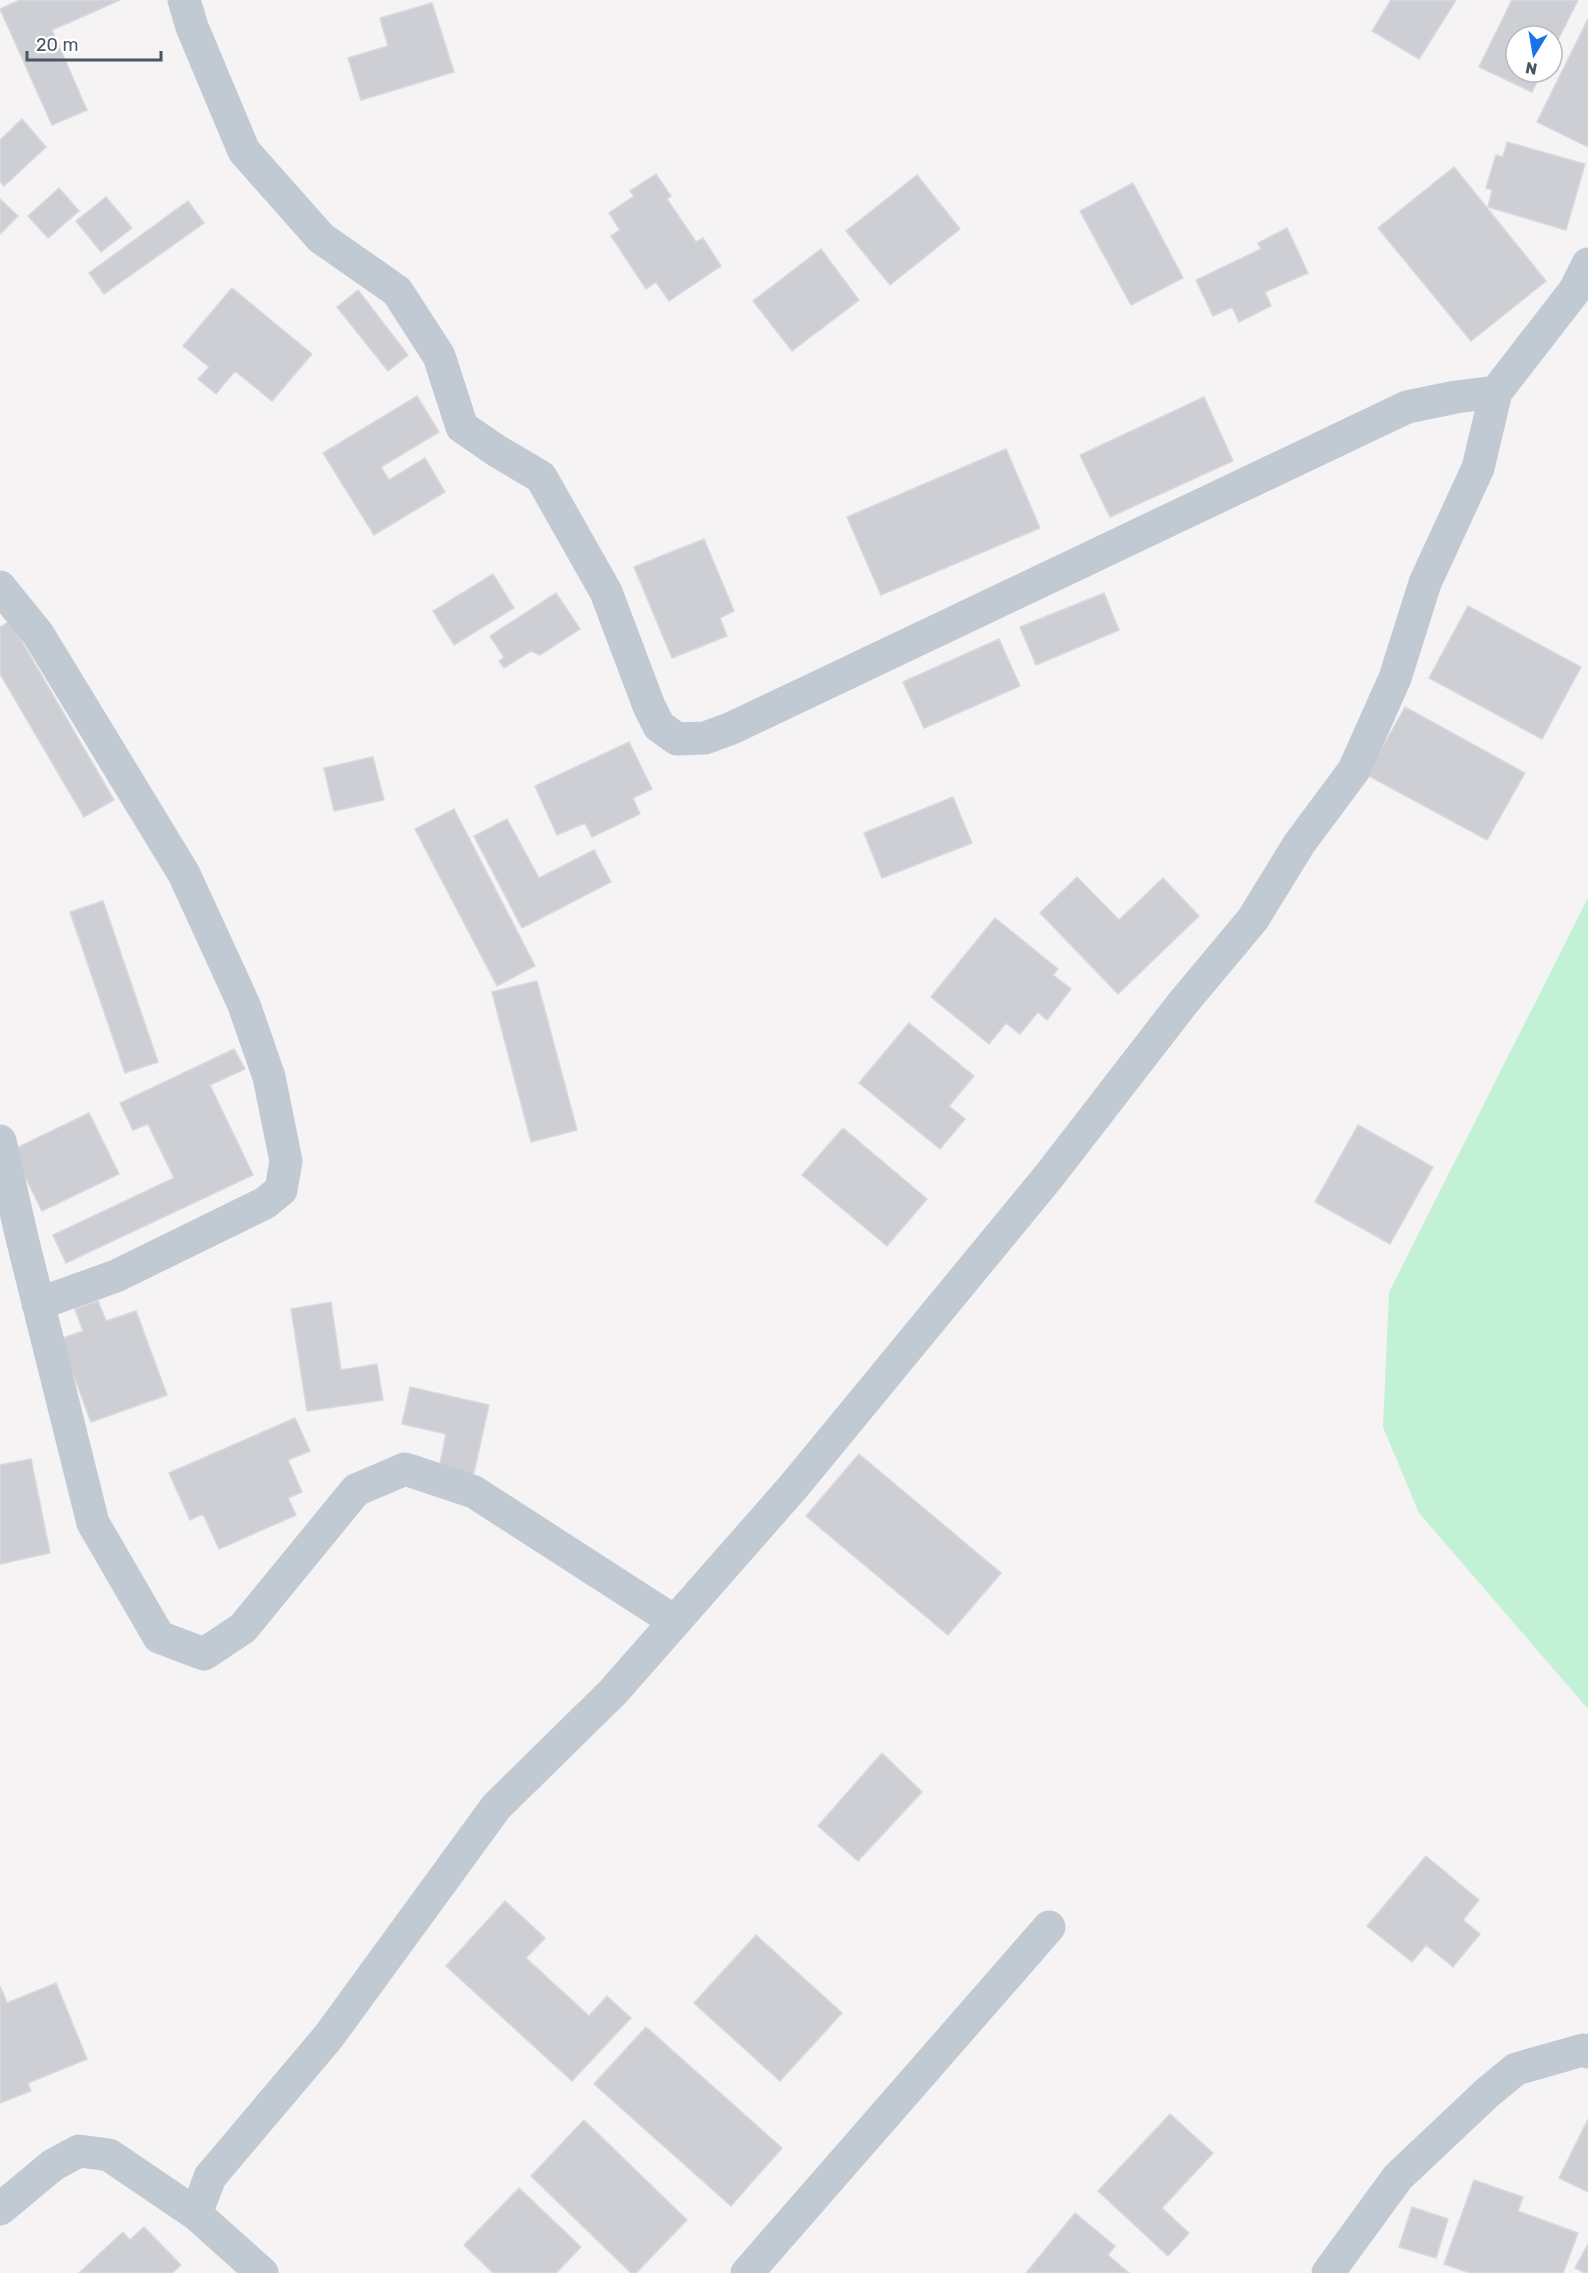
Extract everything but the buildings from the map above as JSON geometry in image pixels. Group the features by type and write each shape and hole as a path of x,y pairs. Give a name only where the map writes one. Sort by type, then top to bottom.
{"street":[{"path":"184,0 192,27 244,151 321,238 397,291 440,356 462,427 496,451 541,477 606,592 659,726 677,739 705,738 732,728 1407,407 1496,392"},
{"path":"196,2214 210,2177 329,2036 496,1807 614,1692 674,1620 794,1486 1048,1176 1182,1004 1253,919 1299,844 1354,770 1395,678 1425,583 1478,468 1496,392 1575,290 1588,264"},
{"path":"0,587 38,634 184,874 244,1005 269,1077 286,1161 281,1190 265,1203 116,1276 38,1304"},
{"path":"0,1141 93,1523 159,1637 204,1654 243,1628 356,1490 405,1468 474,1492 674,1620"},
{"path":"747,2273 1048,1927"},
{"path":"1328,2273 1398,2177 1487,2093 1516,2069 1586,2051"},
{"path":"0,2209 53,2165 79,2151 109,2155 196,2214 262,2273"}],"green space":[{"path":"1588,898 1588,1709 1419,1513 1383,1427 1389,1292"}]}
